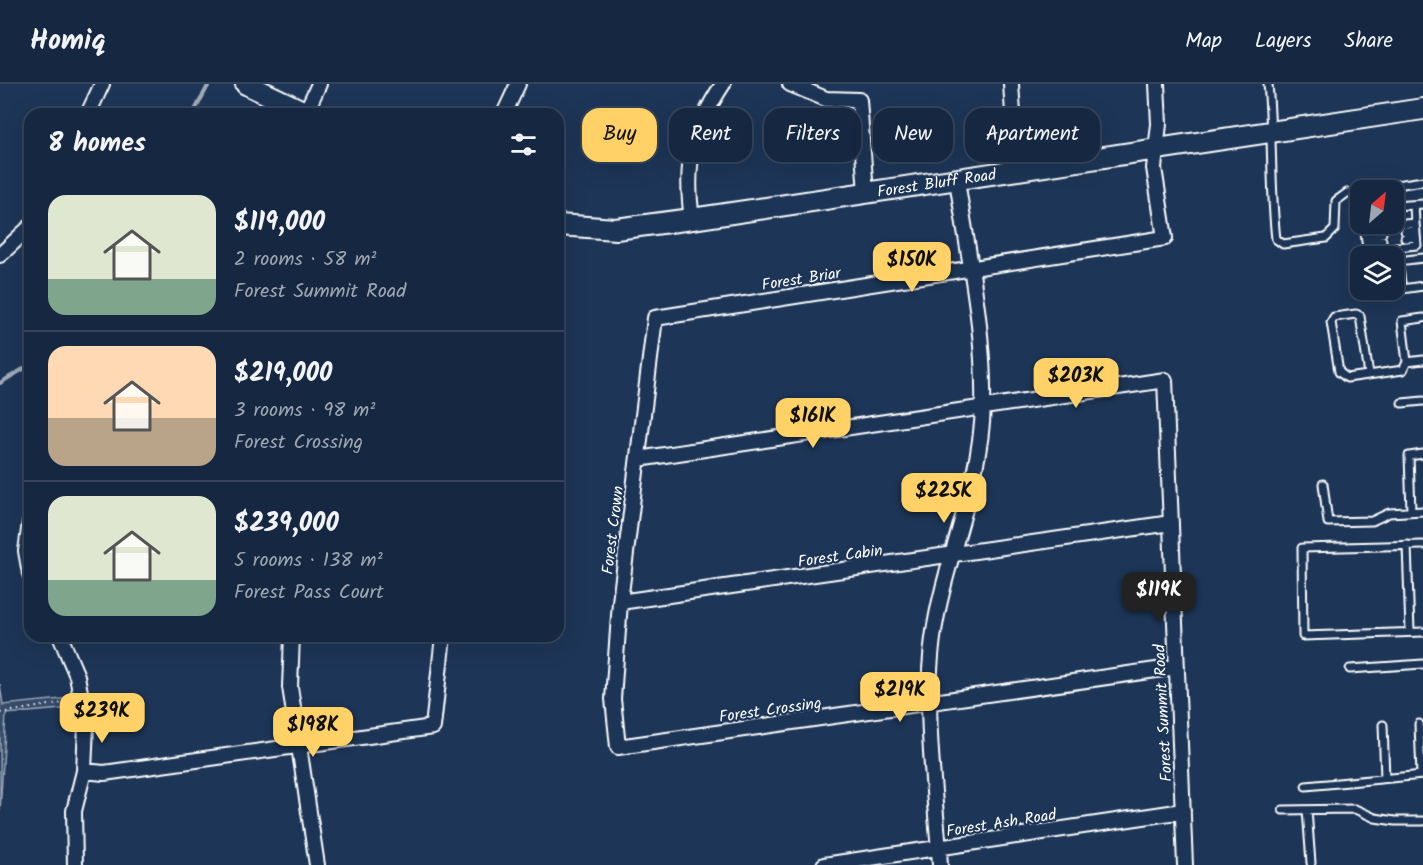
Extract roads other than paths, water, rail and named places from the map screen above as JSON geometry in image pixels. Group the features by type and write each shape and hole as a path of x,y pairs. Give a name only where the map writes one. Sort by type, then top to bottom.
{"street":[{"path":"91,108 102,84"},
{"path":"246,84 295,108"},
{"path":"309,108 319,84"},
{"path":"507,108 518,84"},
{"path":"692,219 688,182 693,144 704,115 723,84"},
{"path":"790,84 826,99 859,100 866,193"},
{"path":"1011,84 1017,171"},
{"path":"1155,148 1159,124 1157,84"},
{"name":"Forest Bluff Road","path":"564,225 616,229 692,219 1423,109"},
{"name":"Forest Briar","path":"655,318 1165,238 1154,168 1155,148"},
{"path":"940,865 929,703 933,636 978,450 983,407 982,360 957,180"},
{"path":"0,255 24,233"},
{"name":"Forest Crown","path":"618,747 613,699 620,602 655,318"},
{"name":"Forest Summit Road","path":"983,407 1165,380 1185,865"},
{"path":"638,459 983,407"},
{"name":"Forest Cabin","path":"620,602 1171,523"},
{"path":"63,642 77,676 83,700 87,739 84,771 74,811 75,865"},
{"path":"292,642 290,687 317,865"},
{"path":"84,771 104,773 433,727 442,642"},
{"name":"Forest Crossing","path":"618,747 1177,667"},
{"name":"Forest Ash Road","path":"824,865 1183,811"}],"lane":[{"path":"1268,84 1272,132 1272,203 1276,239 1283,244 1326,237 1335,229 1336,201 1350,193"},
{"path":"1404,184 1423,181"},
{"path":"1404,206 1423,204"},
{"path":"1365,234 1367,250 1417,245 1414,205"},
{"path":"1416,230 1405,231 1416,230"},
{"path":"1365,231 1382,233 1365,231"},
{"path":"1404,260 1423,258"},
{"path":"1404,289 1423,286"},
{"path":"1369,375 1360,316 1356,314 1334,317 1331,322 1339,372 1347,378 1369,375 1403,370 1407,362 1402,321 1423,318"},
{"path":"1407,362 1423,360"},
{"path":"1401,403 1423,401"},
{"path":"1411,512 1409,456 1423,454"},
{"path":"1323,484 1328,522 1372,521 1389,513 1423,511"},
{"path":"1407,545 1410,632"},
{"path":"1423,545 1302,548 1303,636 1423,632"},
{"path":"1350,669 1423,664"},
{"path":"1306,786 1422,775 1419,724"},
{"path":"1383,725 1385,778"},
{"path":"1283,810 1355,809 1375,818 1423,821"},
{"path":"1307,810 1311,863"}],"waterway":[{"path":"196,108 209,84"},
{"path":"0,383 24,369"}]}
